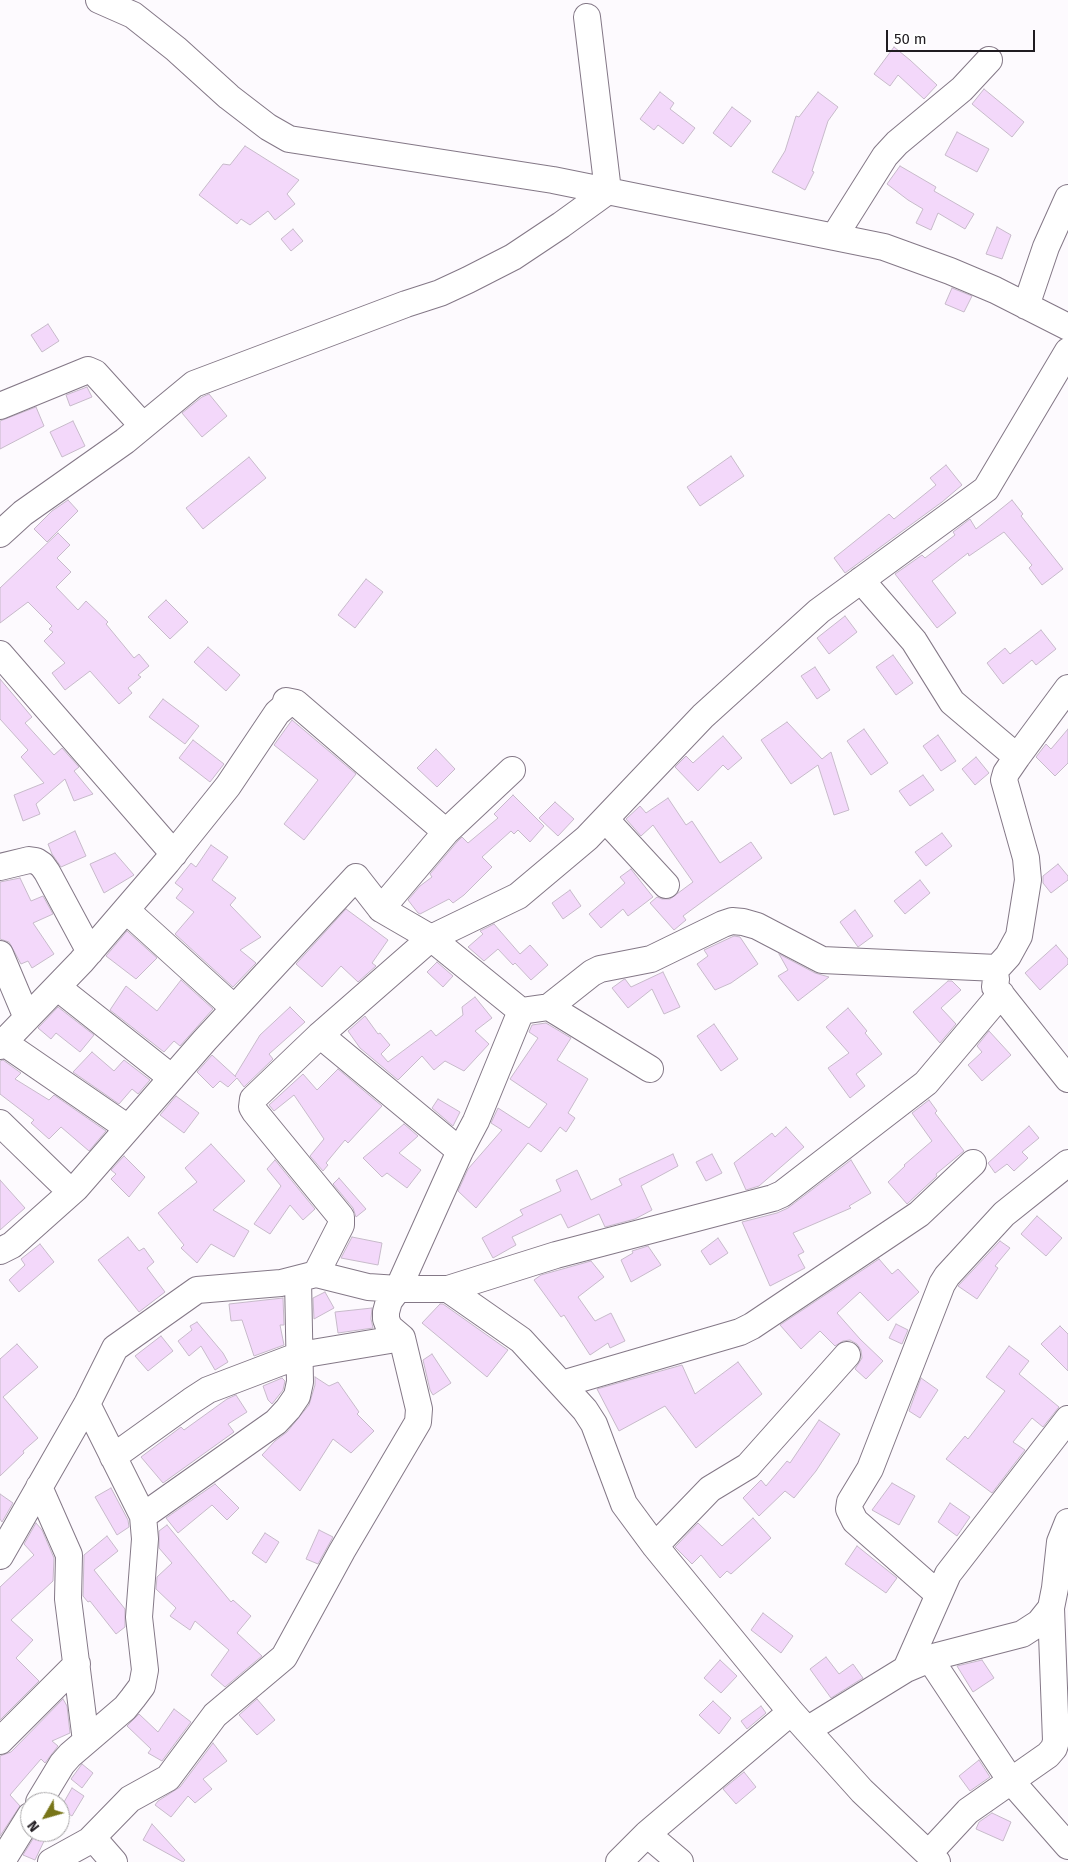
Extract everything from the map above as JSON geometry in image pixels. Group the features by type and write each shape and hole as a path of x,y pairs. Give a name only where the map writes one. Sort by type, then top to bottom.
{"street":[{"path":"99,0 133,16 176,49 229,97 268,127 289,140 553,180 884,247 950,271 1026,306 1068,328"},
{"path":"587,17 608,191"},
{"path":"834,237 885,156 897,143 968,83 988,60"},
{"path":"0,534 23,513 125,441 200,381 440,293 468,280 512,257 608,191"},
{"path":"1026,306 1046,247 1068,198"},
{"path":"143,1516 276,1422 297,1396 300,1382 300,1355 307,1276 341,1225 341,1217 255,1112 252,1103 253,1099 320,1035 431,938 518,896 587,838 703,716 819,611 986,489 1068,351"},
{"path":"0,406 88,370 95,373 142,426"},
{"path":"861,580 914,641 952,702 1017,758"},
{"path":"0,654 174,854"},
{"path":"1068,688 1006,773 1004,780 1026,858 1028,880 1019,936 1008,956 997,968 995,988 1068,1079"},
{"path":"128,1128 2,1044 90,952 174,854 228,786 277,713 285,706 286,701 296,703 446,832"},
{"path":"381,909 446,832 512,770"},
{"path":"606,820 666,885"},
{"path":"0,867 29,860 36,861 42,865 90,952"},
{"path":"0,1251 12,1245 71,1192 234,1008 356,877 381,909 431,938 521,1011 549,1007 592,973 609,967 655,957 732,921 757,926 822,960 997,968"},
{"path":"126,910 234,1008"},
{"path":"0,954 27,1018"},
{"path":"57,987 172,1078"},
{"path":"0,1556 87,1404 115,1348 197,1290 281,1283 307,1276 368,1287 448,1289 556,1255 773,1198 782,1194 926,1083 1000,994"},
{"path":"549,1007 650,1069"},
{"path":"51,1862 93,1838 130,1799 168,1778 215,1715 278,1664 290,1649 342,1551 418,1422 419,1409 402,1338 389,1327 386,1319 389,1301 398,1289 460,1151 476,1121 521,1011"},
{"path":"320,1035 460,1151"},
{"path":"0,1122 71,1192"},
{"path":"562,1384 740,1332 752,1326 919,1214 973,1163"},
{"path":"938,1594 855,1521 849,1509 850,1502 870,1469 942,1284 947,1276 1004,1214 1068,1163"},
{"path":"448,1289 521,1340 585,1410 594,1424 624,1504 647,1536 799,1721 862,1792 933,1858 968,1811 1048,1755 1054,1748 1056,1740 1057,1600 1060,1542 1068,1522"},
{"path":"113,1457 200,1395 300,1355 402,1338"},
{"path":"647,1536 710,1489 748,1466 847,1355"},
{"path":"44,1792 62,1764 125,1708 142,1686 145,1670 139,1617 145,1539 143,1516 87,1404"},
{"path":"906,1669 948,1574 1068,1419"},
{"path":"39,1487 68,1548 68,1599 86,1741"},
{"path":"619,1862 646,1834 799,1721 930,1659 1022,1634 1039,1623 1057,1600"},
{"path":"930,1659 1010,1781 1068,1846"},
{"path":"0,1740 76,1664"},
{"path":"4,1858 20,1832"},
{"path":"646,1834 680,1862"},
{"path":"93,1838 114,1862"}],"building":[{"path":"894,47 937,85 924,99 898,75 890,86 874,74"},
{"path":"984,89 1024,122 1012,137 972,104"},
{"path":"660,92 674,103 670,109 695,128 683,144 658,125 654,130 640,119"},
{"path":"818,92 838,107 828,121 812,171 814,172 805,190 772,172 785,151 796,116 799,117"},
{"path":"732,107 751,121 731,147 713,133"},
{"path":"957,132 989,149 977,172 945,155"},
{"path":"245,146 299,180 287,194 295,204 275,220 268,211 250,225 241,219 237,224 199,195 223,164 230,165"},
{"path":"900,166 936,187 934,191 974,214 965,229 938,213 931,230 916,223 923,209 887,184"},
{"path":"997,227 1011,235 1002,259 986,254"},
{"path":"293,229 303,241 291,251 281,239"},
{"path":"952,288 972,296 964,312 945,304"},
{"path":"48,324 59,341 42,352 31,335"},
{"path":"87,387 92,397 70,406 66,395"},
{"path":"209,394 227,416 202,437 182,413 202,397"},
{"path":"36,407 44,426 0,449 0,421"},
{"path":"73,421 85,446 62,457 50,432"},
{"path":"731,456 744,476 700,506 687,487"},
{"path":"249,457 266,478 203,529 186,508"},
{"path":"946,465 962,485 942,502 845,573 834,558 889,514 894,519 936,485 930,478"},
{"path":"68,500 78,511 47,542 34,529 52,511"},
{"path":"1012,500 1023,514 1021,516 1063,569 1042,585 1029,568 1032,565 1004,532 969,556 968,553 932,581 956,613 937,628 895,574 922,555 925,558 955,535 953,532 970,519 976,529"},
{"path":"58,533 70,545 57,558 71,572 56,587 78,610 86,601 108,622 106,624 134,658 139,654 149,666 138,675 141,677 128,688 132,693 119,704 90,671 65,690 52,673 65,663 44,641 53,632 49,629 52,626 28,602 0,623 0,588"},
{"path":"366,579 383,592 355,628 338,615"},
{"path":"166,600 188,622 170,639 148,617"},
{"path":"845,616 857,632 829,654 817,638"},
{"path":"1041,630 1056,649 1036,665 1032,660 1003,684 987,663 1005,648 1010,654"},
{"path":"208,647 240,675 226,691 194,662"},
{"path":"893,655 913,683 896,695 876,667"},
{"path":"815,667 830,690 817,699 801,676"},
{"path":"0,679 32,717 25,723 54,755 62,748 79,767 74,771 93,794 74,801 65,779 36,804 40,814 23,821 14,795 44,783 21,757 28,750 0,719"},
{"path":"163,699 199,726 185,744 149,717"},
{"path":"292,720 356,774 304,840 284,824 318,780 274,745"},
{"path":"787,722 822,759 831,752 849,810 834,815 818,765 791,784 761,740"},
{"path":"864,729 888,763 871,775 847,741"},
{"path":"1068,729 1068,763 1055,776 1036,757 1046,744 1051,749"},
{"path":"938,735 956,761 941,771 923,746"},
{"path":"723,736 742,758 728,770 723,765 698,791 675,767 686,756 693,763"},
{"path":"193,740 224,764 210,782 179,758"},
{"path":"436,749 455,769 437,787 417,768"},
{"path":"976,757 989,773 975,785 962,769"},
{"path":"923,775 934,790 910,806 899,791"},
{"path":"513,795 544,826 530,842 518,830 514,834 511,831 482,857 492,867 464,895 453,903 449,899 420,914 418,913 408,900 420,886 432,877 430,874 462,837 468,843 498,818 494,814"},
{"path":"668,798 686,825 692,821 720,863 751,842 762,858 683,916 686,920 674,930 650,903 657,897 670,899 693,882 653,825 641,836 626,819 640,806 646,813"},
{"path":"555,802 574,819 558,836 539,818"},
{"path":"75,831 86,856 61,867 48,844"},
{"path":"942,833 952,846 926,866 915,852"},
{"path":"211,845 228,857 212,880 236,898 230,905 261,937 240,950 256,963 233,987 175,934 194,912 176,898 183,889 175,883 191,863 196,867"},
{"path":"115,853 134,875 104,893 90,864"},
{"path":"1058,864 1068,876 1068,880 1051,893 1043,883 1043,876"},
{"path":"631,869 653,897 628,916 623,909 601,928 589,914 625,883 620,877"},
{"path":"20,878 31,901 43,896 53,914 33,923 54,954 32,968 28,961 21,964 9,942 0,939 0,882"},
{"path":"920,880 930,893 905,914 894,901"},
{"path":"570,890 581,906 563,919 552,903"},
{"path":"346,909 388,940 372,963 376,966 358,982 341,966 322,987 296,964"},
{"path":"855,910 873,936 858,947 840,922"},
{"path":"494,924 520,954 530,945 548,965 531,980 498,949 484,961 468,947 483,934 480,931"},
{"path":"127,931 157,958 136,979 106,956"},
{"path":"734,936 740,937 758,964 731,983 715,990 697,964 708,956 704,950"},
{"path":"1056,945 1068,959 1068,964 1040,990 1025,973"},
{"path":"779,954 815,973 829,977 798,1001 778,976 788,970"},
{"path":"437,962 453,976 443,987 427,972"},
{"path":"663,972 680,1007 664,1014 652,989 628,1008 612,988 625,979 631,987"},
{"path":"181,980 213,1009 180,1046 174,1041 164,1052 110,1010 126,986 157,1011"},
{"path":"948,981 952,981 961,990 941,1008 956,1024 940,1043 913,1012"},
{"path":"475,997 492,1018 475,1031 489,1044 464,1071 445,1061 434,1070 422,1056 398,1080 360,1048 348,1031 365,1016 378,1034 380,1033 390,1045 381,1054 388,1062 431,1030 436,1036 463,1015 462,1007"},
{"path":"58,1007 94,1035 80,1052 56,1033 51,1039 38,1028"},
{"path":"290,1007 305,1022 269,1054 273,1059 244,1087 237,1078 228,1087 220,1081 213,1088 197,1072 212,1055 236,1077 260,1035"},
{"path":"848,1008 867,1031 865,1033 882,1054 856,1074 865,1086 850,1098 828,1068 849,1053 826,1027"},
{"path":"546,1023 571,1038 557,1060 588,1079 568,1113 575,1118 566,1132 560,1127 541,1152 528,1143 476,1208 458,1191 468,1169 502,1130 491,1123 498,1108 529,1128 547,1104 510,1079 538,1038 529,1032 532,1025"},
{"path":"714,1024 738,1059 721,1071 697,1036"},
{"path":"989,1031 1011,1055 982,1081 968,1065 982,1052 977,1046"},
{"path":"92,1052 114,1071 124,1060 150,1080 138,1094 132,1089 119,1104 73,1072"},
{"path":"3,1060 21,1073 15,1079 49,1100 54,1095 106,1131 89,1151 61,1127 49,1139 31,1123 34,1120 0,1094 0,1061"},
{"path":"338,1069 382,1106 348,1143 345,1140 326,1163 328,1165 323,1171 310,1156 324,1139 294,1095 274,1111 269,1105 303,1074 317,1090"},
{"path":"176,1096 199,1113 184,1133 160,1115"},
{"path":"438,1099 460,1112 453,1126 432,1108"},
{"path":"929,1100 937,1111 935,1113 964,1151 936,1174 937,1176 907,1204 888,1182 904,1165 932,1141 912,1113"},
{"path":"404,1124 418,1136 399,1153 421,1170 407,1188 387,1173 382,1177 363,1158"},
{"path":"1029,1126 1039,1138 1022,1152 1028,1158 1014,1171 1007,1164 995,1173 988,1163"},
{"path":"786,1127 804,1147 759,1186 746,1190 734,1163 772,1133 775,1137"},
{"path":"211,1144 245,1181 213,1210 249,1231 234,1257 211,1244 197,1263 181,1248 184,1245 158,1213 197,1182 185,1168"},
{"path":"673,1154 678,1166 641,1186 652,1210 635,1219 605,1227 599,1214 568,1228 561,1214 512,1237 516,1245 493,1258 482,1238 523,1215 520,1210 561,1191 556,1180 577,1170 591,1200 622,1185 619,1179"},
{"path":"712,1154 722,1173 706,1181 696,1162"},
{"path":"124,1156 145,1177 129,1197 111,1179 116,1174 111,1170"},
{"path":"275,1160 315,1209 303,1220 290,1205 270,1234 254,1224 281,1186 267,1169"},
{"path":"851,1160 871,1193 849,1206 851,1208 793,1233 804,1252 798,1255 805,1268 770,1286 742,1222 777,1213 788,1208"},
{"path":"339,1178 366,1209 356,1217 353,1208 333,1184"},
{"path":"0,1180 25,1208 0,1230"},
{"path":"1037,1216 1062,1238 1046,1256 1021,1234"},
{"path":"128,1237 139,1251 144,1248 154,1262 147,1268 165,1292 139,1312 98,1260"},
{"path":"352,1237 382,1243 378,1265 341,1258"},
{"path":"718,1238 728,1253 710,1265 701,1251"},
{"path":"1000,1241 1010,1248 995,1266 998,1268 977,1299 958,1286"},
{"path":"40,1244 54,1262 19,1292 9,1280 25,1265 21,1259"},
{"path":"648,1246 661,1265 631,1282 621,1260 633,1253 632,1251"},
{"path":"879,1259 892,1274 898,1269 919,1292 888,1321 860,1292 837,1313 883,1361 866,1379 855,1369 862,1358 861,1350 857,1344 850,1340 843,1341 835,1346 820,1331 801,1349 780,1325"},
{"path":"591,1261 604,1277 578,1297 595,1321 611,1313 625,1341 610,1348 608,1343 590,1355 564,1315 561,1317 534,1280 541,1275"},
{"path":"325,1292 334,1308 314,1319 313,1298"},
{"path":"283,1298 284,1325 280,1325 284,1345 254,1356 242,1320 231,1321 229,1304"},
{"path":"440,1304 443,1304 508,1350 487,1377 422,1323"},
{"path":"372,1308 371,1319 373,1328 338,1333 335,1312"},
{"path":"197,1322 223,1353 228,1362 215,1370 201,1346 189,1356 178,1341 192,1330 190,1326"},
{"path":"896,1324 908,1330 902,1344 889,1338"},
{"path":"1060,1326 1068,1334 1068,1371 1041,1344"},
{"path":"161,1336 173,1351 148,1371 135,1356"},
{"path":"17,1344 38,1367 3,1397 38,1438 0,1476 0,1359"},
{"path":"1009,1346 1029,1361 1019,1374 1059,1407 1043,1427 1032,1418 1013,1442 1025,1450 992,1493 946,1459 965,1436 968,1439 1005,1391 986,1377"},
{"path":"432,1354 451,1383 433,1395 430,1390 423,1360"},
{"path":"738,1362 762,1394 696,1448 665,1406 619,1431 597,1389 682,1365 695,1394"},
{"path":"315,1377 329,1386 338,1382 359,1412 357,1414 374,1431 351,1453 333,1439 300,1491 262,1455 275,1441 287,1432 309,1405 315,1385"},
{"path":"282,1378 285,1381 283,1390 272,1404 268,1400 263,1386"},
{"path":"921,1378 938,1390 920,1418 909,1411"},
{"path":"236,1395 247,1412 228,1424 234,1432 163,1483 141,1457 181,1427 184,1430 227,1399"},
{"path":"819,1420 840,1434 816,1471 794,1498 785,1491 759,1516 743,1498 761,1480 766,1486 787,1461 790,1463"},
{"path":"892,1483 915,1496 899,1525 872,1510"},
{"path":"215,1484 239,1508 227,1520 212,1505 178,1533 166,1518"},
{"path":"111,1488 128,1520 129,1527 117,1535 95,1497"},
{"path":"0,1494 13,1503 2,1522 0,1519"},
{"path":"950,1503 970,1517 957,1536 938,1522"},
{"path":"753,1518 771,1538 731,1574 727,1571 720,1578 701,1555 692,1564 675,1547 698,1523 722,1546"},
{"path":"36,1523 42,1530 54,1558 53,1581 11,1620 33,1640 16,1658 39,1681 0,1720 0,1587 34,1555 24,1544"},
{"path":"167,1525 231,1602 233,1600 251,1616 237,1633 262,1656 225,1687 211,1675 229,1650 195,1621 190,1630 170,1616 176,1608 156,1589 157,1577 172,1563 159,1548 159,1531"},
{"path":"319,1530 333,1537 318,1564 306,1559"},
{"path":"265,1533 279,1542 266,1563 252,1553"},
{"path":"107,1536 118,1551 94,1570 125,1609 125,1627 116,1634 90,1601 88,1602 83,1596 84,1555"},
{"path":"857,1546 897,1578 886,1593 845,1564"},
{"path":"763,1613 793,1636 781,1653 751,1630"},
{"path":"826,1657 839,1674 853,1664 863,1678 831,1698 810,1669"},
{"path":"720,1660 737,1676 721,1693 704,1678"},
{"path":"982,1660 994,1678 973,1692 957,1666"},
{"path":"63,1699 67,1706 70,1733 52,1741 58,1746 45,1763 41,1759 10,1795 20,1806 0,1836 0,1756 11,1752"},
{"path":"257,1699 275,1720 257,1735 239,1715"},
{"path":"713,1701 731,1718 719,1734 699,1715"},
{"path":"761,1706 766,1713 747,1729 741,1721"},
{"path":"174,1709 191,1722 162,1761 148,1753 151,1749 127,1726 139,1714 158,1732"},
{"path":"213,1743 227,1761 203,1779 212,1789 195,1803 188,1796 171,1817 155,1805 180,1787"},
{"path":"979,1760 990,1777 970,1791 959,1776"},
{"path":"82,1764 93,1773 82,1788 71,1779"},
{"path":"744,1772 756,1787 736,1804 723,1789"},
{"path":"72,1788 84,1796 72,1816 70,1815 70,1792"},
{"path":"992,1813 1011,1822 1003,1841 976,1829 979,1822"},
{"path":"152,1824 185,1860 183,1862 143,1840"},
{"path":"31,1842 44,1842 35,1860 23,1855"}]}
